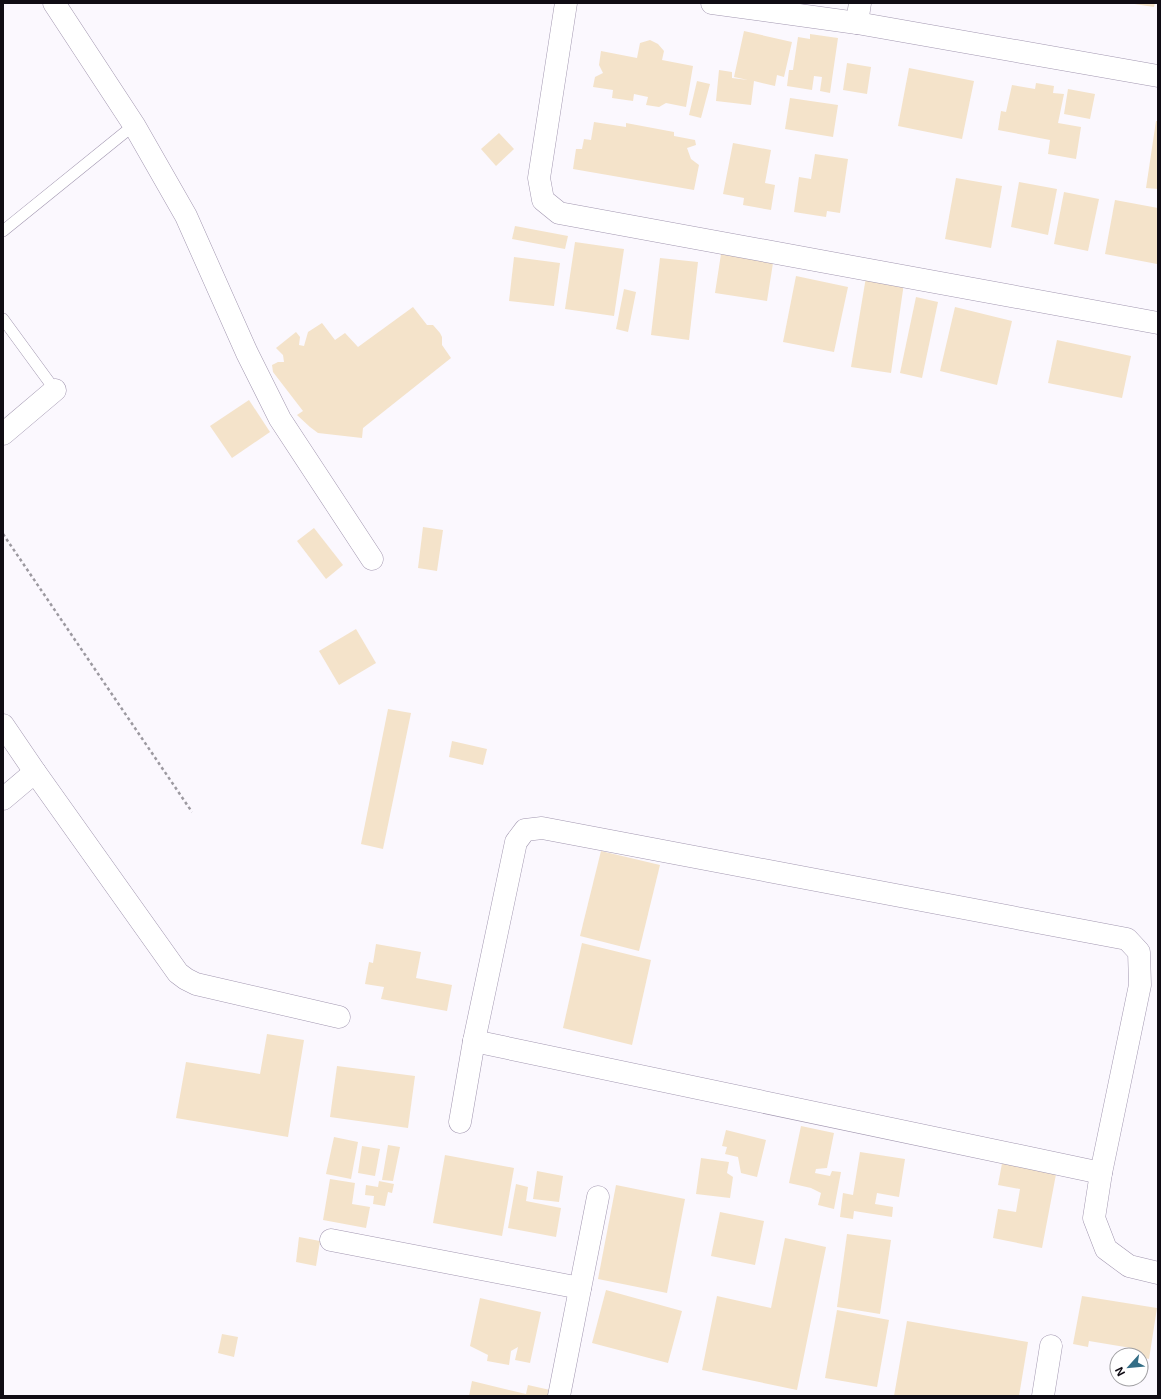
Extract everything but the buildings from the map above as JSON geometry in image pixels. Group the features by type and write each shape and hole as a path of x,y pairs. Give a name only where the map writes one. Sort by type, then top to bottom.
{"street":[{"path":"54,3 134,125 186,216 246,353 280,419 372,559"},
{"path":"566,3 539,178 543,200 559,213 1158,323"},
{"path":"712,3 858,13 1158,76"},
{"path":"3,434 55,390"},
{"path":"3,725 178,972 186,979 196,984 339,1017"},
{"path":"3,799 35,772"},
{"path":"460,1122 474,1041 516,842 526,830 542,828 1127,939 1139,952 1140,985 1101,1173 1094,1218 1106,1249 1129,1266 1158,1273"},
{"path":"474,1041 1101,1173"},
{"path":"560,1396 598,1197"},
{"path":"331,1240 580,1288"},
{"path":"1043,1396 1051,1346"}],"lane":[{"path":"3,231 134,125"},
{"path":"3,319 55,390"}],"path":[{"path":"3,534 192,812"}]}
